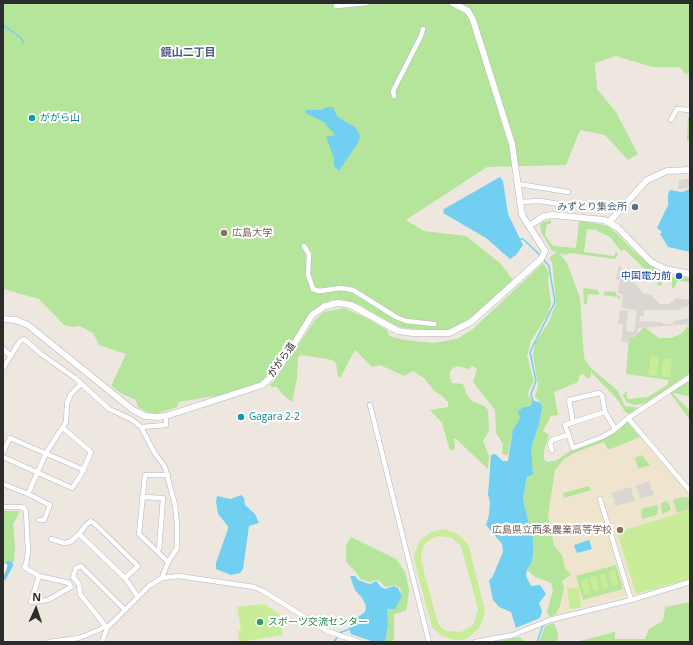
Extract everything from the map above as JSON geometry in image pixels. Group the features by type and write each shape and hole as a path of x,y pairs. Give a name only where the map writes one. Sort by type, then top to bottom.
{"street":[{"path":"336,6 367,3"},
{"path":"453,3 468,11 473,20 512,144 522,215 530,226 544,216 553,215 599,219 609,222 617,227 652,262 665,269 690,274"},
{"path":"394,96 392,91 421,36 423,29"},
{"path":"671,120 677,109 690,110"},
{"path":"609,222 647,180 667,171 690,170"},
{"path":"518,184 568,192"},
{"path":"520,202 540,201 559,204"},
{"name":"ががら道","path":"3,319 16,320 28,325 132,410 152,417 166,416 262,384 272,376 281,365 312,315 325,306 338,303 351,305 403,332 449,334 471,322 543,255 530,226"},
{"path":"304,246 309,254 308,274 312,289 319,291 341,288 353,290 396,317 406,321 434,324"},
{"path":"3,368 20,341 24,339 81,384 109,409 131,419 141,427 168,475 175,505 178,539 177,548 168,562 162,578"},
{"path":"3,349 11,356"},
{"path":"605,412 565,425 573,448 602,437 690,377"},
{"path":"28,494 46,453 66,422 68,403 71,394 81,384"},
{"path":"573,423 569,400 599,393 602,395 605,412 615,429"},
{"path":"370,405 429,642"},
{"path":"141,427 166,425 166,416"},
{"path":"628,418 690,490"},
{"path":"3,457 37,474 72,488 84,470 91,452 63,428"},
{"path":"552,450 550,444 552,440 568,435"},
{"path":"3,452 10,438 84,470"},
{"path":"168,475 145,475 139,534 168,562"},
{"path":"3,484 50,505 44,520 38,520"},
{"path":"142,497 162,498 159,549 157,551"},
{"path":"600,499 631,600"},
{"path":"3,507 24,508 28,552 24,567 39,576 69,583 71,587 48,600 31,602 39,576"},
{"path":"51,539 64,543 70,542 91,521 138,566 125,578"},
{"path":"79,534 125,578 138,597"},
{"path":"3,572 5,566"},
{"path":"102,642 105,629 80,594 79,584 73,577 76,568 80,566 125,610"},
{"path":"49,642 79,638 105,629 149,586 162,578 179,576 254,587 263,591 324,630 359,642"},
{"path":"475,642 513,635 544,623 631,600 690,582"}],"shaded area":[{"path":"690,178 690,188 678,189 679,180"},
{"path":"619,265 643,293 651,295 660,304 669,304 677,298 690,300 690,305 678,310 644,310 644,316 640,316 639,321 673,324 674,321 690,318 690,324 638,328 637,334 633,338 629,338 628,343 621,342 623,325 618,324 620,310 628,311 626,331 634,332 637,310 621,308 623,294 618,293 620,279 616,280"},
{"name":"広島県立西条農業高等学校","path":"627,422 690,495 690,578 555,615 560,606 562,581 567,577 562,555 554,546 548,515 555,467 573,449 602,438"},
{"path":"650,481 651,490 653,490 654,495 639,499 639,492 635,486"},
{"path":"631,487 633,491 632,494 636,500 615,506 615,499 612,497 611,493 620,490 622,491 623,489"}],"green space":[{"name":"広島大学","path":"3,3 690,3 690,72 686,75 680,67 652,67 616,56 595,63 597,89 616,112 638,154 628,160 605,135 580,130 566,165 487,167 406,220 424,231 466,236 500,263 513,280 474,315 456,327 442,331 402,328 389,323 360,305 344,300 331,300 319,307 309,317 283,363 251,390 179,402 177,407 152,415 138,407 136,400 122,394 111,386 126,354 99,345 93,333 80,326 73,327 64,325 39,299 3,289"},
{"path":"688,117 690,117 690,141 687,141"},
{"path":"551,220 551,224 547,224 545,235 553,246 576,248 579,221 608,226 662,275 662,285 658,286 656,280 624,249 621,251 610,237 596,230 587,229 584,252 614,256 616,251 618,254 615,259 570,253 565,255 559,253 567,263 580,298 584,358 590,367 618,391 625,406 639,408 630,414 626,413 616,398 591,372 591,376 588,379 583,374 580,375 578,382 554,392 558,415 551,416 543,431 549,435 544,451 544,460 548,462 557,460 573,449 614,432 627,422 640,437 608,450 604,442 576,452 564,459 555,470 548,515 554,546 562,555 565,568 571,575 562,581 564,588 560,606 555,615 549,617 547,611 553,590 551,583 535,577 526,569 531,564 533,555 533,540 523,499 531,459 531,449 539,424 542,408 541,403 535,397 538,385 533,355 535,343 549,322 556,303 552,262 549,258 557,252 552,251 541,232 540,224"},
{"path":"543,263 549,272 548,281 551,303 548,314 531,341 527,356 534,382 529,389 528,395 532,400 531,406 520,418 513,429 508,455 502,454 503,444 496,433 495,410 473,382 477,369 473,366 468,369 458,366 453,368 449,373 452,383 463,384 467,395 472,401 484,406 488,410 489,431 483,441 489,456 488,469 456,439 454,439 455,449 450,451 442,423 430,410 448,407 448,402 434,391 424,378 413,371 404,376 380,365 372,367 355,350 340,378 338,377 336,363 332,360 302,355 298,357 297,378 292,402 283,395 277,387 272,387 269,385 273,382 315,320 324,312 344,308 365,317 387,330 389,336 405,340 434,343 457,339 473,329"},
{"path":"674,276 690,278 690,282 677,281 675,287 672,288 672,278"},
{"path":"583,289 597,290 599,292 599,295 588,294 587,304 584,304"},
{"path":"605,291 616,292 616,295 620,296 619,302 618,297 603,295"},
{"path":"689,325 690,373 647,403 634,405 626,402 623,395 626,391 628,392 626,394 628,399 648,397 667,385 669,380 626,374 629,338 633,338 644,327 659,338 671,338 681,334"},
{"path":"651,356 659,357 657,376 648,375"},
{"path":"664,358 672,359 670,377 661,376"},
{"path":"690,379 690,397 675,393 673,394 690,411 690,420 670,393"},
{"path":"642,455 650,465 638,469 635,458"},
{"path":"589,486 591,490 564,498 563,493"},
{"path":"682,497 690,498 690,509 677,513 673,500"},
{"path":"666,501 671,510 662,514 661,503"},
{"path":"658,505 657,515 642,519 641,514 643,508"},
{"path":"690,510 690,579 636,594 617,532"},
{"path":"3,511 20,511 13,524 15,546 14,562 6,562 3,565"},
{"path":"445,529 458,534 468,544 485,611 484,617 478,629 468,638 455,640 442,636 432,627 414,560 420,540 431,532","holes":["439,536 452,538 461,546 478,609 474,624 461,632 446,631 438,624 421,561 421,553 424,545 431,539"]},
{"path":"351,537 396,559 405,572 409,589 406,611 394,614 394,640 390,642 384,642 388,624 387,609 402,596 400,588 396,585 385,587 381,582 376,580 370,582 360,579 357,573 346,562 346,545"},
{"path":"616,565 623,589 583,600 576,576"},
{"path":"615,570 619,585 612,586 608,572"},
{"path":"605,573 609,588 603,590 599,575"},
{"path":"596,576 600,590 594,592 589,578"},
{"path":"587,579 591,593 585,595 580,581"},
{"path":"579,587 581,608 570,609 567,588"},
{"path":"690,602 690,642 576,642 615,632 615,639 645,639 649,629 663,621 665,607"},
{"name":"スポーツ交流センター","path":"264,604 279,614 283,635 239,642 238,631 241,630 237,607"},
{"path":"554,623 558,634 557,642 539,642 545,626"},
{"path":"519,637 525,642 495,642 500,641"}],"water":[{"path":"328,107 333,107 337,116 355,127 360,135 359,141 339,171 334,166 334,158 326,137 335,135 324,122 305,113 306,110 321,110"},
{"path":"500,177 503,181 508,214 523,245 516,255 510,259 486,238 443,213 444,209"},
{"path":"690,189 690,252 668,247 660,234 662,232 657,228 668,205 668,194 670,190 682,192"},
{"path":"532,400 541,403 542,408 539,424 531,449 533,474 527,477 523,499 529,524 532,528 533,540 533,555 531,564 527,569 526,576 531,586 540,585 546,594 539,603 542,611 540,618 516,628 511,612 499,607 493,600 489,580 492,578 503,552 502,544 486,525 489,515 490,502 488,495 491,455 495,454 503,461 508,461 513,429 520,418 518,411 524,407 531,406"},
{"path":"241,495 244,498 245,505 255,514 259,523 249,526 243,569 240,573 231,575 216,569 216,563 228,526 218,514 216,502 217,496 231,499"},
{"path":"589,540 592,549 577,553 574,545"},
{"path":"350,576 355,576 358,580 370,584 376,581 385,589 394,586 398,588 402,596 395,609 387,609 388,624 385,642 374,642 351,634 348,624 365,612 366,606 362,598 355,590"}],"waterway":[{"path":"3,25 21,38 24,43"},
{"path":"520,239 523,239 541,256"},
{"path":"533,401 531,394 536,381 530,352 555,302 549,266 543,259"},
{"path":"3,576 9,565"},
{"path":"537,642 543,625"},
{"path":"339,633 350,629"},
{"path":"334,642 337,637"}],"place":[{"name":"ががら山","path":"32,118"},
{"name":"みずとり集会所","path":"635,207"},
{"name":"広島大学","path":"224,233"},
{"name":"中国電力前","path":"679,276"},
{"name":"Gagara 2-2","path":"241,417"},
{"name":"広島県立西条農業高等学校","path":"620,530"},
{"name":"スポーツ交流センター","path":"260,622"}],"district":[{"name":"鏡山二丁目","path":"188,53"}]}
